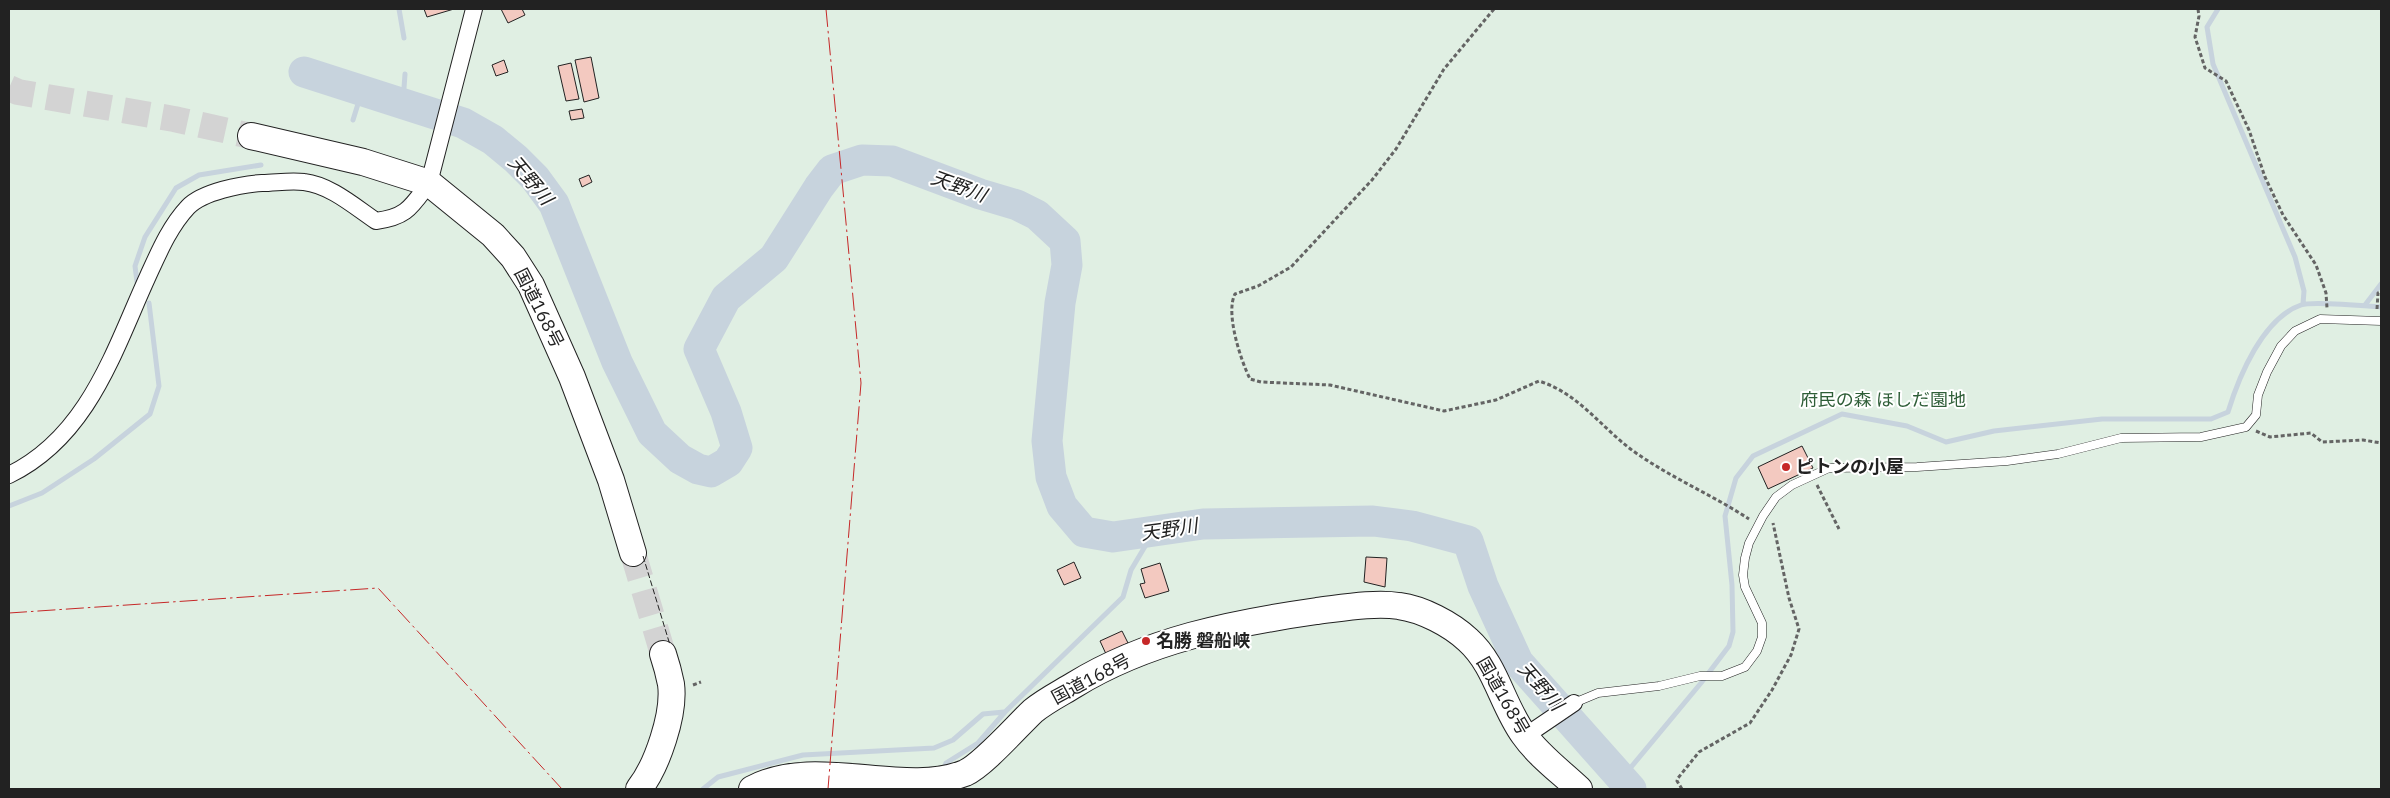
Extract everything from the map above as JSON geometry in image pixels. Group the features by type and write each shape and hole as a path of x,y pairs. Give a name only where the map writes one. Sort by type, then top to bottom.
{"highway":[{"name":"国道168号","path":"251,136 364,162 429,183 493,235 513,258 531,285 572,377 611,480 633,554"},
{"name":"国道168号","path":"752,789 764,782 819,775 881,781 945,781 968,772 1036,709 1077,684 1128,657 1194,634 1279,616 1350,607 1399,606 1433,617 1468,640 1531,733 1579,789"},
{"path":"639,789 660,747 670,714 671,684 663,654"}],"street":[{"path":"9,475 42,452 71,426 94,394 112,361 162,245 188,206 220,190 244,184 304,182 325,188 376,221 395,218 412,206 429,183 459,74 474,9"},
{"path":"1531,733 1574,703"}],"lane":[{"path":"1574,703 1598,693 1659,686 1700,676 1722,676 1744,667 1757,650 1762,637 1762,623 1745,587 1743,576 1749,543 1776,497 1792,485 1828,468 1917,467 2007,461 2058,454 2121,438 2201,437 2246,427 2256,414 2258,395 2267,372 2281,346 2295,331 2320,319 2381,321"}],"path":[{"path":"1494,9 1444,69 1396,149 1372,180 1291,267 1258,286 1235,294 1231,301 1232,316 1240,356 1250,379 1260,382 1330,385 1444,411 1496,400 1539,381 1569,394 1608,427 1618,440 1640,456 1758,525"},
{"path":"2198,9 2199,16 2195,37 2206,68 2226,81 2249,130 2265,177 2283,215 2313,259 2326,297 2327,310"},
{"path":"2377,303 2378,293 2381,292"},
{"path":"2246,427 2270,437 2311,433 2322,442 2363,440 2381,443"},
{"path":"1812,476 1839,529"}],"green space":[{"name":"府民の森 ほしだ園地","path":"9,9 2381,9 2381,789 9,789"}],"building":[{"path":"424,9 454,9 427,17"},
{"path":"501,9 522,9 525,15 508,23"},
{"path":"591,57 599,98 584,102 575,60"},
{"path":"504,60 508,72 496,76 492,65"},
{"path":"571,63 579,99 566,101 558,66"},
{"path":"582,109 584,118 571,120 569,111"},
{"path":"589,175 592,182 582,187 579,179"},
{"name":"ピトンの小屋","path":"1802,446 1813,468 1768,489 1758,467"},
{"path":"1366,557 1387,558 1385,587 1364,582"},
{"path":"1074,562 1081,578 1064,585 1057,570"},
{"path":"1160,563 1169,591 1145,598 1140,584 1145,583 1141,569"},
{"path":"1122,631 1128,643 1106,654 1100,641"}],"waterway":[{"path":"399,9 404,38"},
{"path":"2218,9 2207,27 2213,64 2295,257 2304,291 2303,304"},
{"name":"天野川","path":"304,72 463,123 493,140 516,159 535,178 554,204 617,362 652,433 680,459 698,469 711,472 728,462 737,448 726,412 699,349 726,298 774,258 832,170 862,160 892,161 980,194 1017,205 1037,215 1065,241 1067,265 1060,303 1047,441 1051,477 1062,506 1084,532 1113,537 1203,524 1373,521 1412,526 1468,541 1483,586 1518,662 1631,789"},
{"path":"403,102 405,74"},
{"path":"353,120 362,91"},
{"path":"137,282 135,266 145,237 176,188 199,175 261,165"},
{"path":"2365,305 2381,284"},
{"path":"9,506 42,493 94,459 150,414 159,386 149,303"},
{"path":"1622,778 1701,683 1729,646 1733,632 1732,585 1725,516 1736,478 1753,456 1842,414 1907,426 1946,442 1994,431 2102,419 2211,419 2228,412 2254,350 2275,322 2287,312 2301,305 2316,303 2381,307"},
{"path":"944,770 946,763 978,743 1005,712 1123,597 1131,570 1153,533"},
{"path":"703,789 718,777 803,755 934,748 953,740 983,714 1004,712"}],"tunnel":[{"path":"9,88 18,92 174,119 251,136"},
{"path":"633,553 663,654"}],"fence":[{"path":"643,556 670,645"}],"power":[{"path":"826,9 861,383 828,789"},
{"path":"9,613 378,588 562,789"}],"place":[{"name":"ピトンの小屋","path":"1786,467"},
{"name":"名勝 磐船峡","path":"1146,641"}]}
